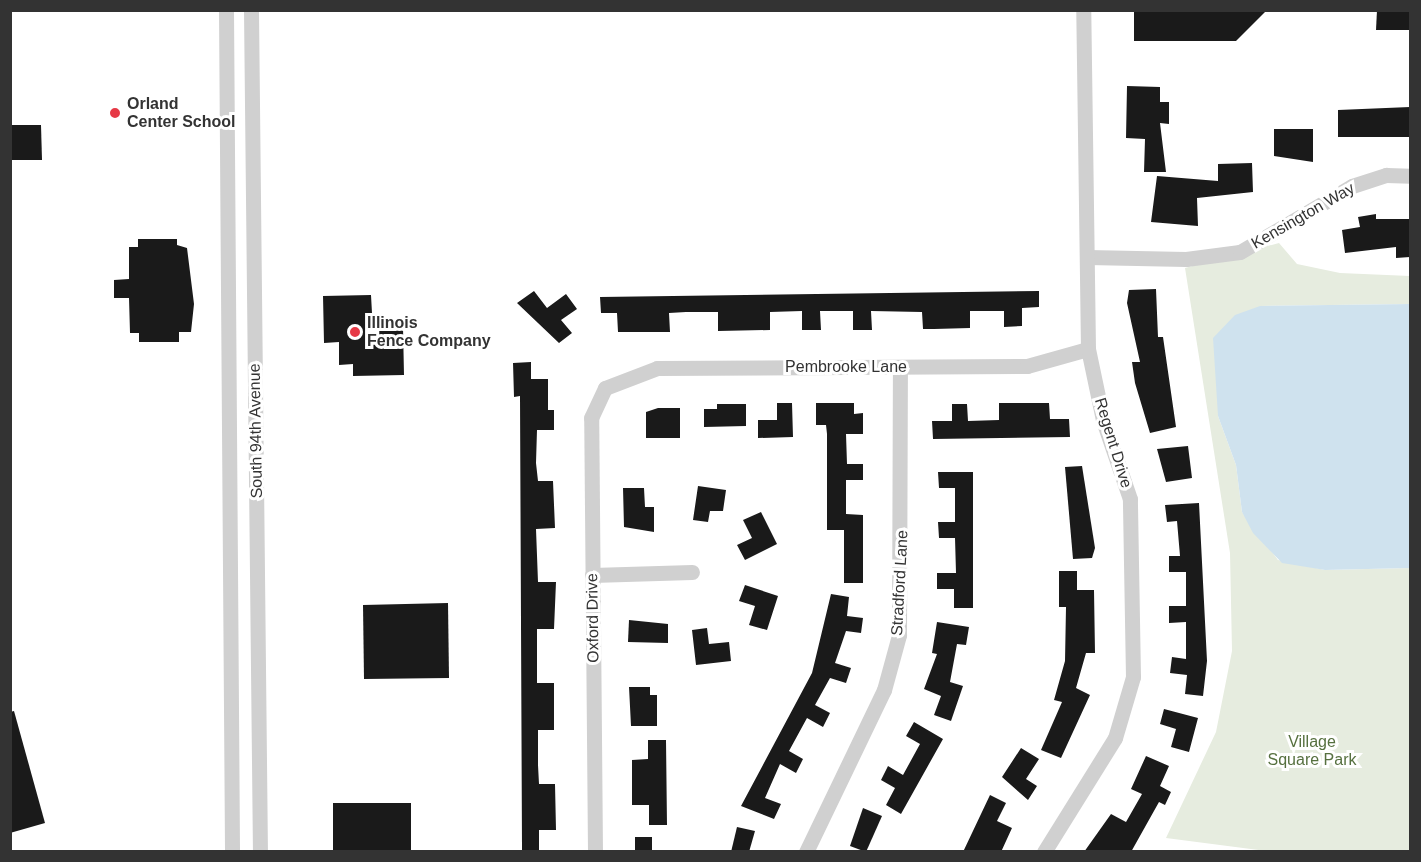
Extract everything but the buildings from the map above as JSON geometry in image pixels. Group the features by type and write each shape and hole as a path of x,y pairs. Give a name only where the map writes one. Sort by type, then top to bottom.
{"street":[{"name":"South 94th Avenue","path":"226,10 232,852"},
{"name":"South 94th Avenue","path":"251,10 260,852"},
{"name":"Regent Drive","path":"1044,852 1115,738 1134,677 1130,500 1104,420 1088,349 1083,10"},
{"name":"Kensington Way","path":"1087,257 1186,259 1240,252 1352,186 1386,175 1410,176"},
{"name":"Pembrooke Lane","path":"605,388 657,368 1027,366 1088,349"},
{"name":"Stradford Lane","path":"806,852 884,690 899,635 900,367"},
{"name":"Oxford Drive","path":"595,852 591,418 605,388"},
{"path":"592,575 692,572"}],"green space":[{"name":"Village Square Park","path":"1279,243 1297,264 1340,273 1410,276 1410,304 1260,306 1218,416 1236,465 1242,512 1278,560 1325,570 1410,568 1410,851 1273,852 1166,838 1216,732 1232,651 1230,553 1185,268"}],"water":[{"path":"1410,304 1410,568 1325,570 1282,563 1253,533 1242,512 1236,465 1218,416 1213,338 1235,315 1260,306"}],"place":[{"name":"Orland Center School","path":"115,113"},
{"name":"Illinois Fence Company","path":"355,332"}]}
